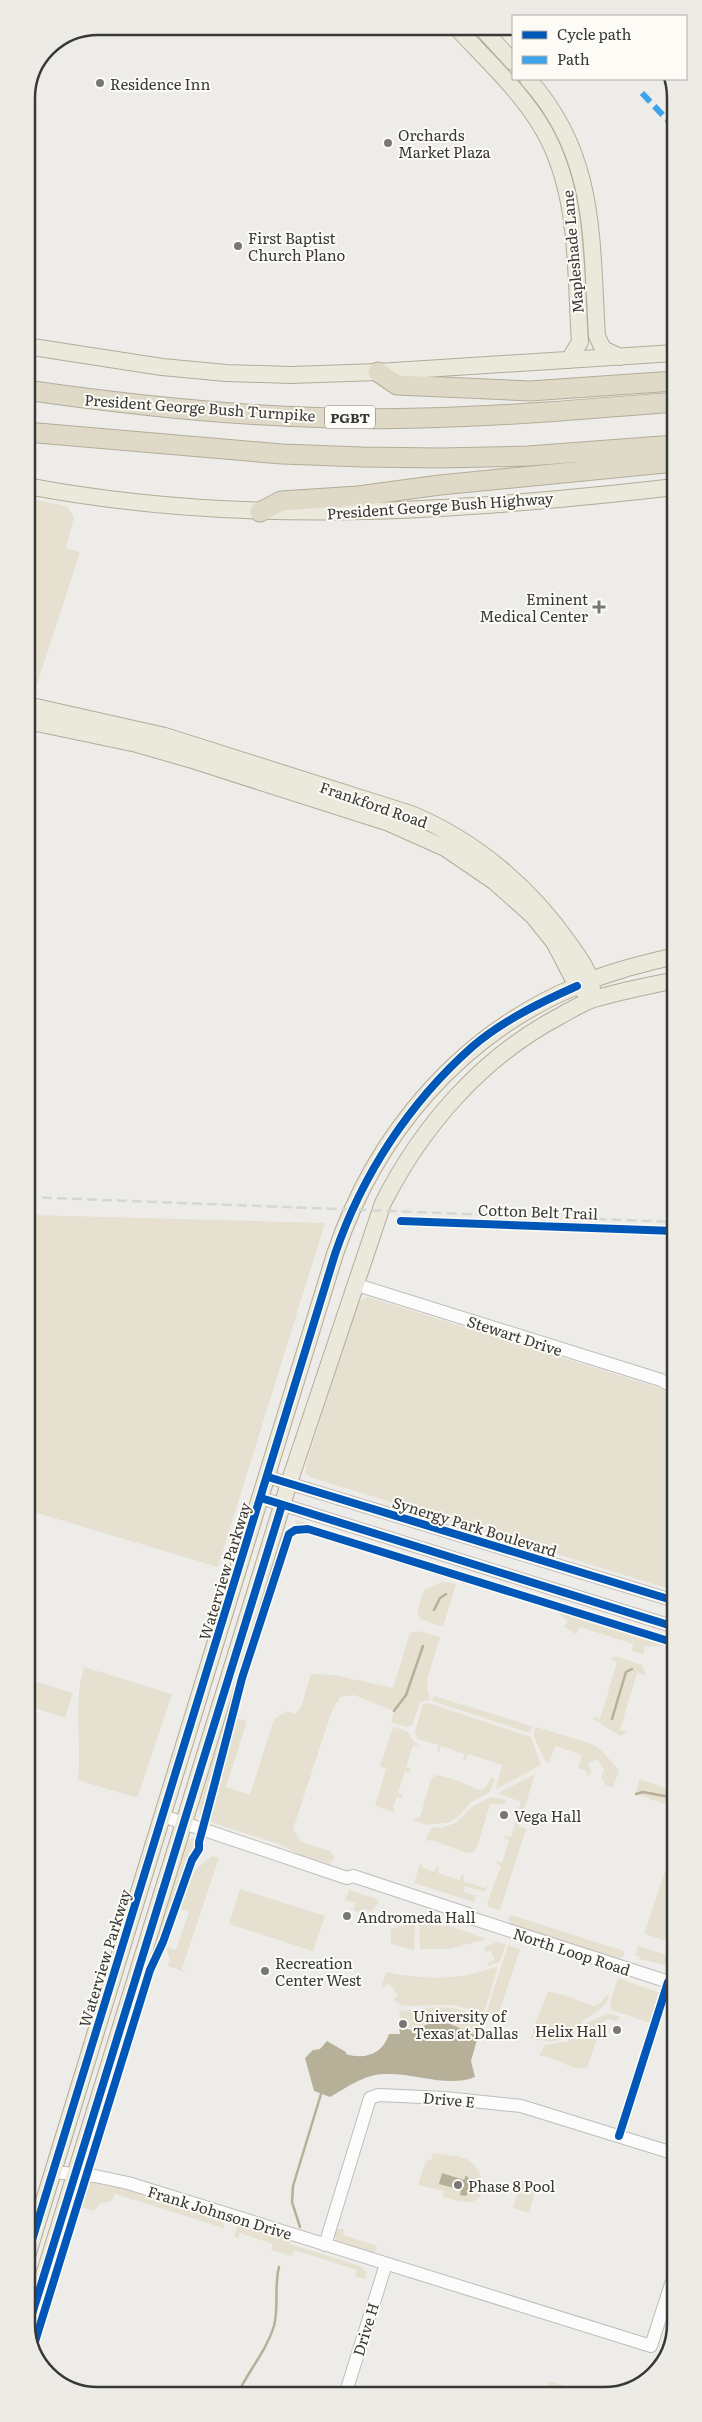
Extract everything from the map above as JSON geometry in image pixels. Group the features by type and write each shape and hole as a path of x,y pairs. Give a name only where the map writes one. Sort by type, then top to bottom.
{"highway":[{"path":"378,372 397,386 530,391 667,381"},
{"name":"President George Bush Turnpike","path":"35,391 100,401 290,416 421,418 667,402"},
{"path":"35,433 272,453 362,457 441,458 518,456 667,445"},
{"path":"260,512 281,501 350,497 440,485 667,463"}],"main road":[{"name":"Mapleshade Lane","path":"463,35 531,112 550,144 562,173 572,216 580,342 569,360"},
{"path":"488,35 512,61"},
{"name":"Mapleshade Lane","path":"529,80 547,102 568,139 581,171 589,215 597,336 603,349 620,357"},
{"path":"531,112 547,102"},
{"path":"572,216 589,215"},
{"path":"35,347 145,365 226,373 300,375 378,372 667,354"},
{"name":"President George Bush Highway","path":"35,487 145,504 260,512 356,512 421,509 667,488"},
{"name":"Frankford Road","path":"35,707 134,728 191,752 411,814 442,828 487,858 534,899 564,935 584,983 593,999"},
{"name":"Frankford Road","path":"35,723 137,744 191,752"},
{"name":"Waterview Parkway","path":"35,2230 335,1254 352,1209 366,1181 395,1133 413,1109 472,1048 490,1034 542,1003 584,983 667,958"},
{"path":"35,2291 76,2173 289,1483 354,1284 380,1210 393,1183 421,1140 464,1087 517,1042 543,1024 593,999 667,982"},
{"path":"448,1071 464,1087"},
{"path":"235,1582 256,1589"}],"street":[{"name":"Stewart Drive","path":"354,1284 667,1383"},
{"name":"Synergy Park Boulevard","path":"268,1476 667,1600"},
{"path":"261,1498 667,1624"},
{"name":"North Loop Road","path":"163,1816 347,1878 352,1883 465,1920 471,1918 667,1983"},
{"name":"Drive E","path":"325,2245 370,2098 379,2095 445,2098 522,2106 667,2151"},
{"name":"Frank Johnson Drive","path":"53,2172 76,2173 128,2183 650,2346 667,2293"},
{"name":"Drive H","path":"348,2387 386,2264"}],"shaded area":[{"path":"35,500 67,506 74,517 66,548 80,552 35,691"},
{"path":"35,1215 325,1223 218,1567 35,1512"},
{"path":"368,1297 663,1389 667,1392 667,1587 313,1478 306,1474 306,1465 357,1302"},
{"path":"296,1520 667,1635 667,1639 327,1534 312,1527 296,1527"},
{"path":"280,1547 282,1549 247,1662 240,1676 235,1702 233,1695"},
{"path":"442,1582 456,1584 443,1627 420,1619 417,1612 424,1590"},
{"path":"557,1608 667,1642 667,1645 645,1647 643,1654 632,1651 633,1644 580,1627 576,1634 564,1627 568,1621 555,1610"},
{"path":"418,1631 440,1637 427,1680 428,1694 431,1695 429,1700 420,1702 412,1725 406,1727 391,1722 394,1711 354,1695 340,1697 332,1711 293,1829 301,1842 330,1851 335,1858 330,1864 302,1856 279,1844 207,1821 217,1788 224,1749 235,1718 247,1721 226,1787 250,1795 274,1719 287,1711 295,1714 301,1707 311,1674 334,1675 393,1688 410,1633"},
{"path":"615,1656 642,1665 645,1672 645,1675 637,1673 620,1730 627,1732 620,1736 593,1719 593,1717 600,1719 617,1662 610,1660"},
{"path":"84,1667 172,1694 138,1796 134,1797 78,1780 78,1709"},
{"path":"37,1682 73,1693 65,1718 35,1708 35,1688"},
{"path":"434,1696 532,1726 530,1733 432,1701"},
{"path":"428,1703 531,1737 541,1765 496,1789 502,1765 468,1754 466,1760 463,1759 465,1754 441,1746 439,1752 437,1751 439,1745 417,1739 415,1731 423,1704"},
{"path":"230,1719 203,1819 200,1815 199,1806 224,1725"},
{"path":"393,1727 408,1732 414,1742 418,1744 417,1746 413,1745 406,1767 411,1769 410,1772 405,1771 398,1793 403,1795 402,1798 397,1796 393,1808 395,1809 394,1812 375,1806 386,1769 380,1766"},
{"path":"536,1727 592,1744 602,1751 619,1770 613,1788 606,1785 601,1777 604,1770 598,1759 587,1764 592,1772 589,1774 590,1776 586,1775 587,1771 578,1768 582,1755 555,1746 549,1763 545,1761 533,1735"},
{"path":"535,1774 519,1826 526,1829 500,1910 489,1907 487,1903 501,1866 496,1861 502,1863 509,1840 504,1838 505,1836 511,1837 521,1802 498,1793"},
{"path":"436,1775 479,1790 486,1788 491,1777 495,1779 489,1793 471,1802 460,1815 450,1822 427,1825 413,1820 420,1817 431,1779"},
{"path":"639,1779 667,1788 667,1805 636,1794"},
{"path":"491,1797 507,1800 505,1804 490,1804 477,1847 473,1852 467,1853 431,1840 425,1841 432,1827 442,1828 457,1822 473,1806"},
{"path":"197,1836 197,1850 189,1859 162,1939 152,1956 187,1843 190,1839"},
{"path":"212,1856 219,1858 182,1969 188,1973 168,1966 170,1960 166,1947 176,1950 189,1912 178,1908 189,1875"},
{"path":"420,1864 423,1865 422,1867 434,1872 437,1866 439,1867 438,1873 460,1880 462,1874 464,1875 463,1881 485,1888 488,1883 486,1892 465,1886 464,1892 476,1896 474,1902 414,1883"},
{"path":"667,1865 667,1941 644,1934"},
{"path":"240,1889 325,1916 313,1951 229,1924"},
{"path":"349,1890 377,1899 379,1902 371,1912 364,1908 362,1913 353,1910 356,1903 345,1900"},
{"path":"511,1915 624,1951 624,1956 617,1959 511,1925 508,1919"},
{"path":"408,1924 415,1925 414,1950 391,1944 391,1929"},
{"path":"419,1925 449,1926 487,1939 449,1949 420,1949"},
{"path":"497,1942 506,1944 500,1962 488,1966 487,1963 495,1960 491,1951 486,1953 484,1947"},
{"path":"508,1945 520,1949 497,2018 486,2014"},
{"path":"638,1946 667,1955 667,1966 639,1959 640,1957 635,1955"},
{"path":"498,1966 484,2013 454,2005 403,2006 393,2000 398,1995 389,1983 384,1987 382,1985 386,1972 415,1977 442,1978 484,1971"},
{"path":"618,1978 660,1993 650,2023 612,2010 610,2003"},
{"path":"548,1992 564,1995 593,2006 600,2004 606,1995 609,1996 602,2007 584,2020 565,2039 547,2041 529,2038 533,2034 533,2028"},
{"path":"441,2007 482,2016 478,2036 438,2023 414,2028 401,2026 399,2011"},
{"path":"608,2013 620,2017 618,2021 607,2019 602,2023 587,2068 575,2068 545,2056 539,2056 545,2045 569,2041 587,2023"},
{"path":"431,2023 450,2024 478,2036 471,2061 475,2077 464,2080 442,2081 386,2074 370,2076 330,2097 314,2091 305,2058 313,2050 320,2049 327,2041 346,2052 346,2054 366,2056 378,2051 389,2034 400,2034 399,2027 412,2030"},
{"path":"433,2153 460,2157 473,2164 478,2170 483,2184 481,2196 469,2202 459,2201 442,2197 444,2191 418,2185 426,2161 431,2160"},
{"name":"Phase 8 Pool","path":"442,2173 464,2180 466,2175 473,2184 471,2192 465,2196 460,2195 461,2190 439,2184"},
{"path":"522,2180 537,2185 529,2213 513,2208"},
{"path":"87,2182 119,2186 220,2218 223,2221 224,2228 115,2194 112,2201 99,2204 94,2211 79,2206"},
{"path":"244,2225 290,2240 290,2244 363,2267 363,2270 367,2272 365,2279 355,2276 357,2270 294,2250 292,2256 271,2250 273,2244 240,2233 238,2239 234,2235 238,2226"},
{"path":"338,2229 344,2229 343,2235 377,2246 374,2255 337,2243 334,2235"},
{"path":"549,2381 569,2387 547,2387"}],"waterway":[{"path":"434,1610 440,1598 446,1594"},
{"path":"394,1711 406,1695 423,1646"},
{"path":"612,1719 626,1672 632,1669"},
{"path":"636,1794 643,1792 667,1796"},
{"path":"300,2227 292,2202 293,2186 321,2094"},
{"path":"241,2387 271,2335 274,2326 279,2267"}],"railway":[{"path":"35,1197 667,1222"}],"marked path":[{"path":"642,93 667,120"}],"cycle path":[{"path":"35,2230 335,1254 346,1225 359,1196 390,1142 408,1116 449,1069 472,1047 509,1020 577,986"},
{"name":"Cotton Belt Trail","path":"401,1221 667,1231"},
{"path":"268,1477 667,1599"},
{"path":"261,1498 667,1625"},
{"path":"35,2304 282,1505"},
{"path":"36,2337 150,1970 163,1942 192,1860 199,1849 199,1842 242,1678 289,1534 295,1530 308,1529 667,1641"},
{"path":"619,2136 667,1985"}],"place":[{"name":"Residence Inn","path":"100,83"},
{"name":"Orchards Market Plaza","path":"388,143"},
{"name":"First Baptist Church Plano","path":"238,246"},
{"name":"Eminent Medical Center","path":"599,607"},
{"name":"Vega Hall","path":"504,1815"},
{"name":"Andromeda Hall","path":"347,1916"},
{"name":"Recreation Center West","path":"265,1971"},
{"name":"University of Texas at Dallas","path":"403,2024"},
{"name":"Helix Hall","path":"617,2030"},
{"name":"Phase 8 Pool","path":"458,2185"}]}
